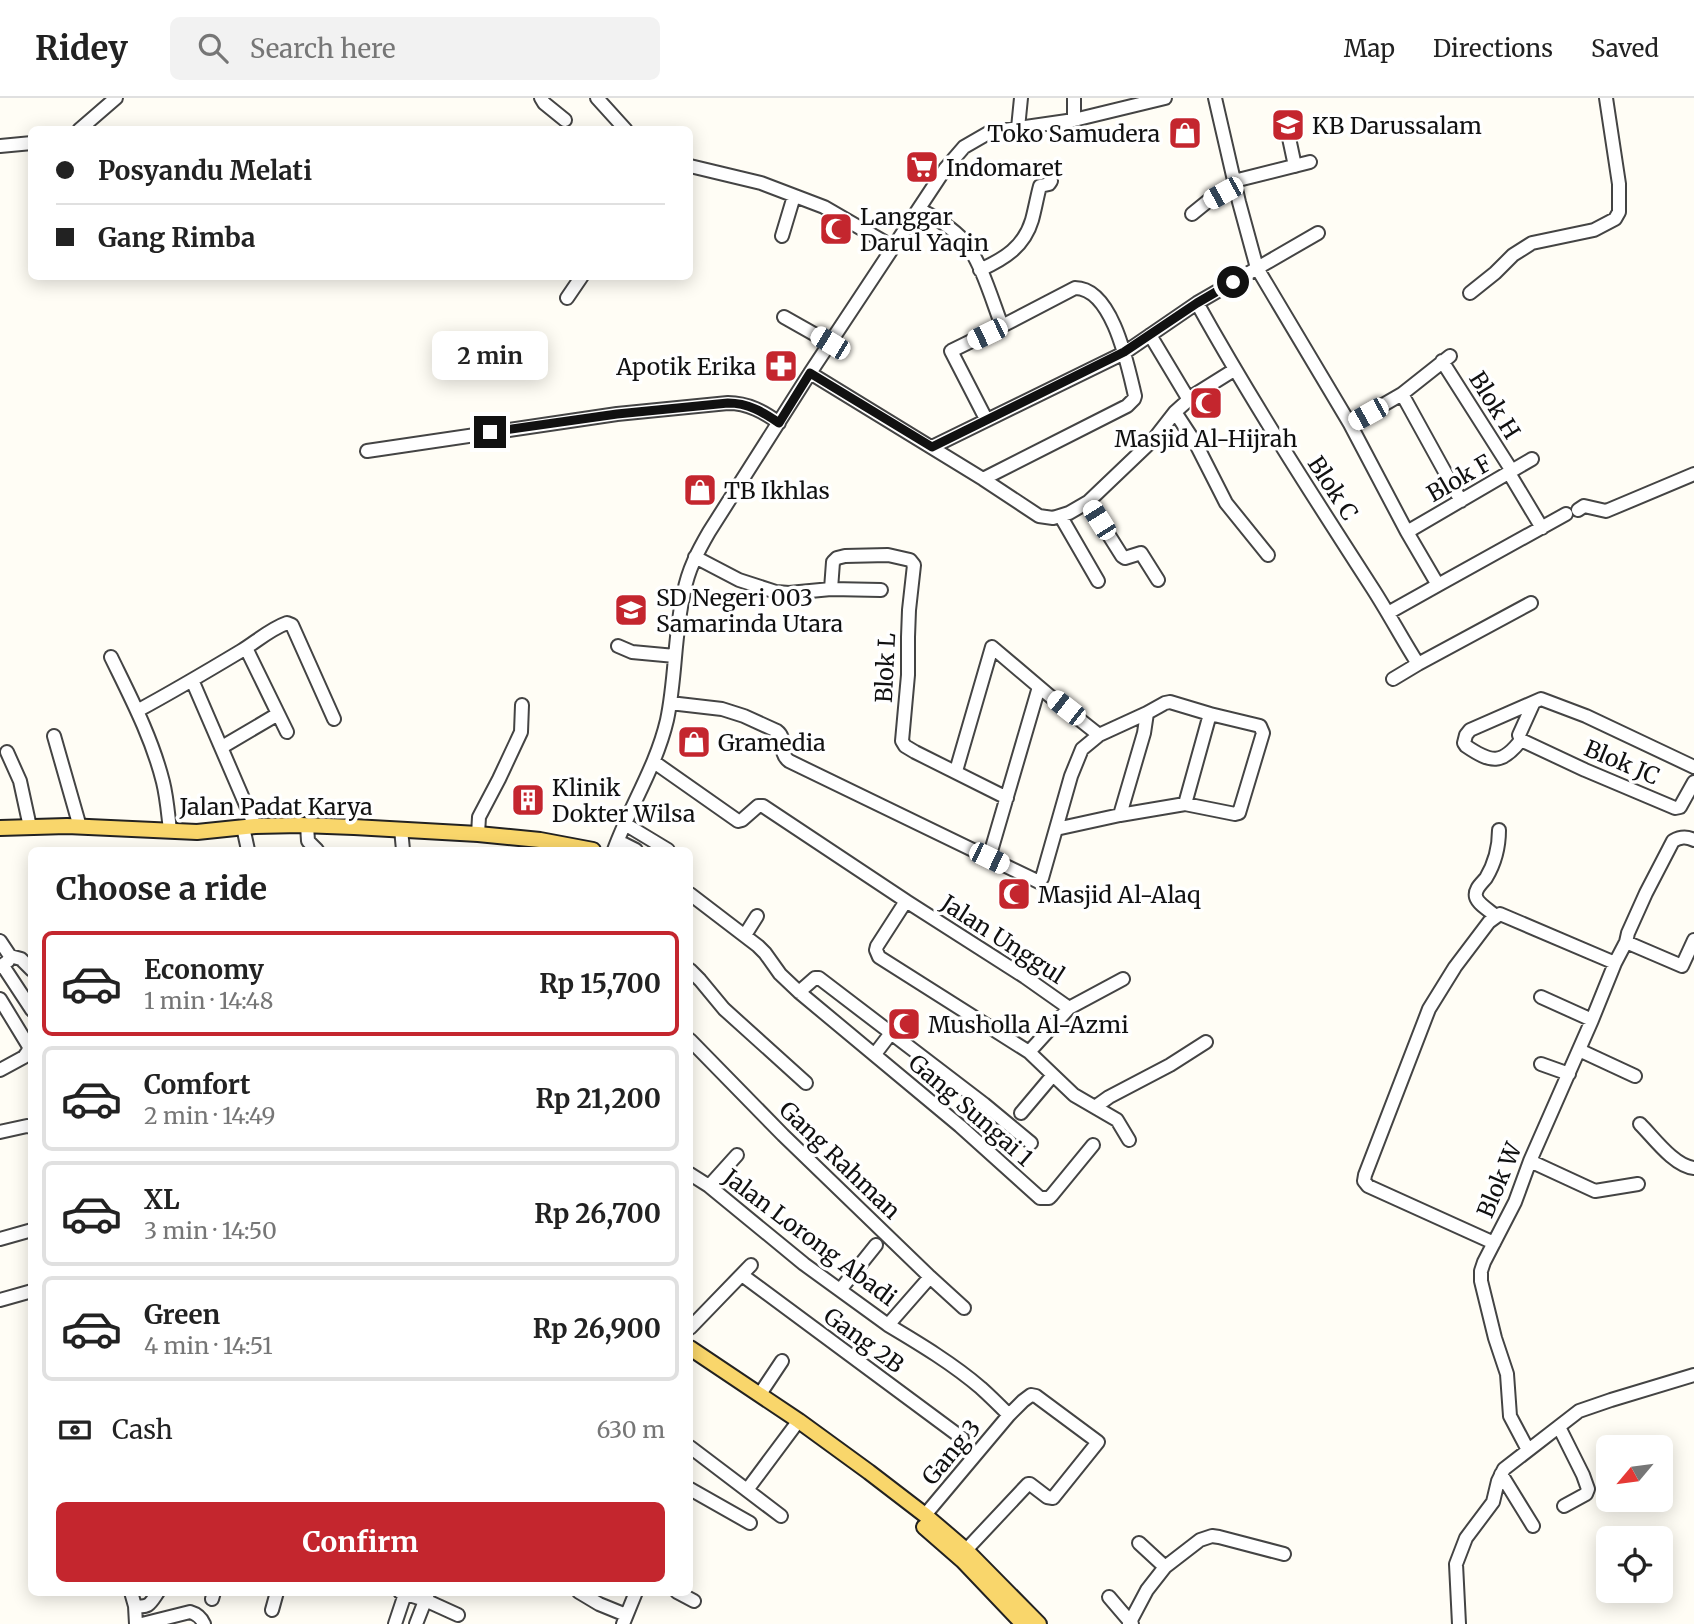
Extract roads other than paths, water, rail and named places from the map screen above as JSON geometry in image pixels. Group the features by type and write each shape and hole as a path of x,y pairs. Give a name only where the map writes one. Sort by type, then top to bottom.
{"main road":[{"name":"Jalan Padat Karya","path":"0,828 80,827 215,831 307,825 478,834 540,840 577,847"},
{"path":"693,1350 760,1394 925,1515 966,1550 1038,1624"},
{"path":"693,1359 866,1478 934,1535 1023,1624"}],"street":[{"path":"84,126 116,98"},
{"path":"541,98 565,120"},
{"path":"597,98 622,126"},
{"path":"1018,128 1021,98"},
{"path":"1074,98 1074,120"},
{"path":"616,846 654,762 667,718 684,592 695,557 810,373 945,169 964,147 990,132 1074,120 1165,98"},
{"path":"1215,98 1257,268 1350,424 1438,585"},
{"path":"1470,293 1513,255 1532,243 1594,230 1615,219 1619,212 1619,184 1606,98"},
{"path":"1289,138 1295,166"},
{"path":"0,146 28,143"},
{"path":"1192,215 1235,184 1310,162"},
{"path":"693,167 736,176 833,211 893,247"},
{"path":"980,270 1008,255 1026,236 1040,187 1051,181"},
{"path":"782,236 794,196"},
{"path":"919,209 963,240 976,260 1002,326"},
{"path":"932,447 1124,352 1197,303 1318,233"},
{"path":"567,298 579,280"},
{"path":"983,479 1131,403 1135,396 1124,352 1111,319 1090,291 1075,288 951,351 986,419"},
{"name":"Blok C","path":"1197,303 1234,370 1416,661"},
{"path":"784,317 830,343"},
{"path":"1150,335 1189,400"},
{"name":"Blok H","path":"1402,394 1446,359 1542,528"},
{"path":"810,373 1039,516 1053,518 1061,517 1088,502 1154,439 1175,412 1194,395 1234,370"},
{"path":"1350,424 1402,394 1461,501"},
{"path":"367,451 617,414 728,403 744,404 767,414 779,423"},
{"path":"1175,412 1196,444 1226,503 1268,555"},
{"name":"Blok F","path":"1407,532 1532,460"},
{"path":"1388,613 1584,506 1606,511 1694,474"},
{"path":"1088,502 1122,556 1125,558 1141,553 1158,580"},
{"path":"1061,517 1098,580"},
{"name":"Blok L","path":"831,589 833,562 837,558 888,555 913,562 902,741 910,749 956,771"},
{"path":"695,557 738,580 776,592 881,590"},
{"path":"1393,679 1416,661 1531,603"},
{"path":"137,711 287,622 290,623 334,719"},
{"path":"618,646 632,652 675,656"},
{"path":"1007,798 956,771 992,647 1099,735"},
{"path":"246,648 287,732"},
{"path":"111,657 137,711 162,780 170,830"},
{"path":"192,680 222,747 249,827 248,847"},
{"path":"989,858 1039,687"},
{"path":"1533,704 1519,735 1521,740 1510,754 1499,759 1490,759 1465,743 1470,730 1538,700 1544,700 1586,716 1694,767"},
{"path":"670,702 722,709 777,731 783,739 782,752 785,758 1039,882 1071,776 1082,749 1099,735 1170,702 1259,726 1263,733 1241,812 1235,814 1185,804 1056,829"},
{"path":"478,834 479,817 520,732 522,705"},
{"path":"1120,815 1144,733 1147,713"},
{"path":"222,747 278,714"},
{"path":"1185,804 1210,714"},
{"path":"54,736 80,827"},
{"name":"Blok JC","path":"1521,740 1675,808 1680,807 1694,782"},
{"path":"7,752 20,781 30,827"},
{"name":"Jalan Unggul","path":"654,762 738,821 758,806 763,806 1069,1008 1029,1052 879,957 877,946 906,901"},
{"path":"625,824 663,847"},
{"path":"307,825 308,841 314,847"},
{"path":"401,829 403,847"},
{"path":"1496,916 1475,896 1493,864 1499,830"},
{"name":"Blok W","path":"1528,1450 1511,1421 1508,1410 1507,1374 1495,1338 1481,1272 1515,1202 1615,963 1670,844 1682,837 1694,840"},
{"name":"Gang Sungai 1","path":"693,896 765,953 780,974 799,992 875,1054 1040,1198 1049,1198 1093,1145"},
{"path":"1494,1242 1368,1186 1364,1178 1429,1009 1455,967 1489,922 1500,914 1615,963"},
{"path":"744,935 757,916"},
{"path":"1627,937 1682,966 1694,940"},
{"path":"0,941 4,963 28,1003"},
{"path":"4,963 21,960 28,966"},
{"path":"693,973 724,1009 806,1083"},
{"path":"799,992 818,978 1031,1143"},
{"path":"1069,1008 1123,979"},
{"path":"1541,997 1592,1020"},
{"path":"0,999 28,1048"},
{"path":"875,1054 891,1033"},
{"path":"1095,1107 1206,1042"},
{"name":"Gang Rahman","path":"693,1043 783,1135 964,1308"},
{"path":"1579,1050 1635,1076"},
{"path":"0,1070 24,1057 28,1051"},
{"path":"1029,1052 1074,1095 1117,1120 1129,1140"},
{"path":"1541,1064 1569,1074"},
{"path":"1021,1113 1053,1075"},
{"path":"1640,1124 1678,1162 1694,1168"},
{"path":"0,1132 28,1126"},
{"path":"709,1186 737,1155"},
{"path":"1530,1161 1595,1191 1638,1184"},
{"name":"Jalan Lorong Abadi","path":"693,1176 804,1264 888,1325 930,1277"},
{"path":"0,1240 28,1231"},
{"path":"839,1290 876,1245"},
{"name":"Gang 2B","path":"693,1325 746,1270 962,1437"},
{"path":"0,1300 28,1292"},
{"path":"888,1325 965,1376 1009,1415"},
{"path":"760,1394 782,1361"},
{"path":"1459,1624 1456,1564 1466,1538 1493,1502 1501,1474 1507,1466 1579,1411 1694,1375"},
{"name":"Gang 3","path":"925,1515 1009,1415 1031,1395 1098,1442 1057,1494 1050,1498 1028,1484 966,1550"},
{"path":"747,1490 794,1427"},
{"path":"1559,1427 1588,1489 1586,1493 1564,1506"},
{"path":"693,1449 781,1516"},
{"path":"1501,1474 1533,1526"},
{"path":"693,1491 750,1523"},
{"path":"1109,1597 1131,1623 1147,1590 1165,1567 1200,1540 1212,1536 1284,1554"},
{"path":"1139,1543 1165,1567"},
{"path":"133,1599 144,1607 155,1596"},
{"path":"272,1610 276,1596"},
{"path":"395,1624 401,1596"},
{"path":"416,1624 426,1596 457,1615"},
{"path":"586,1596 624,1620 634,1596"},
{"path":"685,1596 694,1601"},
{"path":"133,1599 136,1624"},
{"path":"142,1624 190,1612 201,1618 204,1624"}],"place":[{"name":"KB Darussalam","path":"1288,125"},
{"name":"Toko Samudera","path":"1185,133"},
{"name":"Indomaret","path":"922,167"},
{"name":"Langgar Darul Yaqin","path":"836,229"},
{"name":"Apotik Erika","path":"781,366"},
{"name":"Masjid Al-Hijrah","path":"1206,403"},
{"name":"TB Ikhlas","path":"700,490"},
{"name":"SD Negeri 003 Samarinda Utara","path":"631,610"},
{"name":"Gramedia","path":"694,742"},
{"name":"Klinik Dokter Wilsa","path":"528,800"},
{"name":"Masjid Al-Alaq","path":"1014,894"},
{"name":"Musholla Al-Azmi","path":"904,1024"}]}
